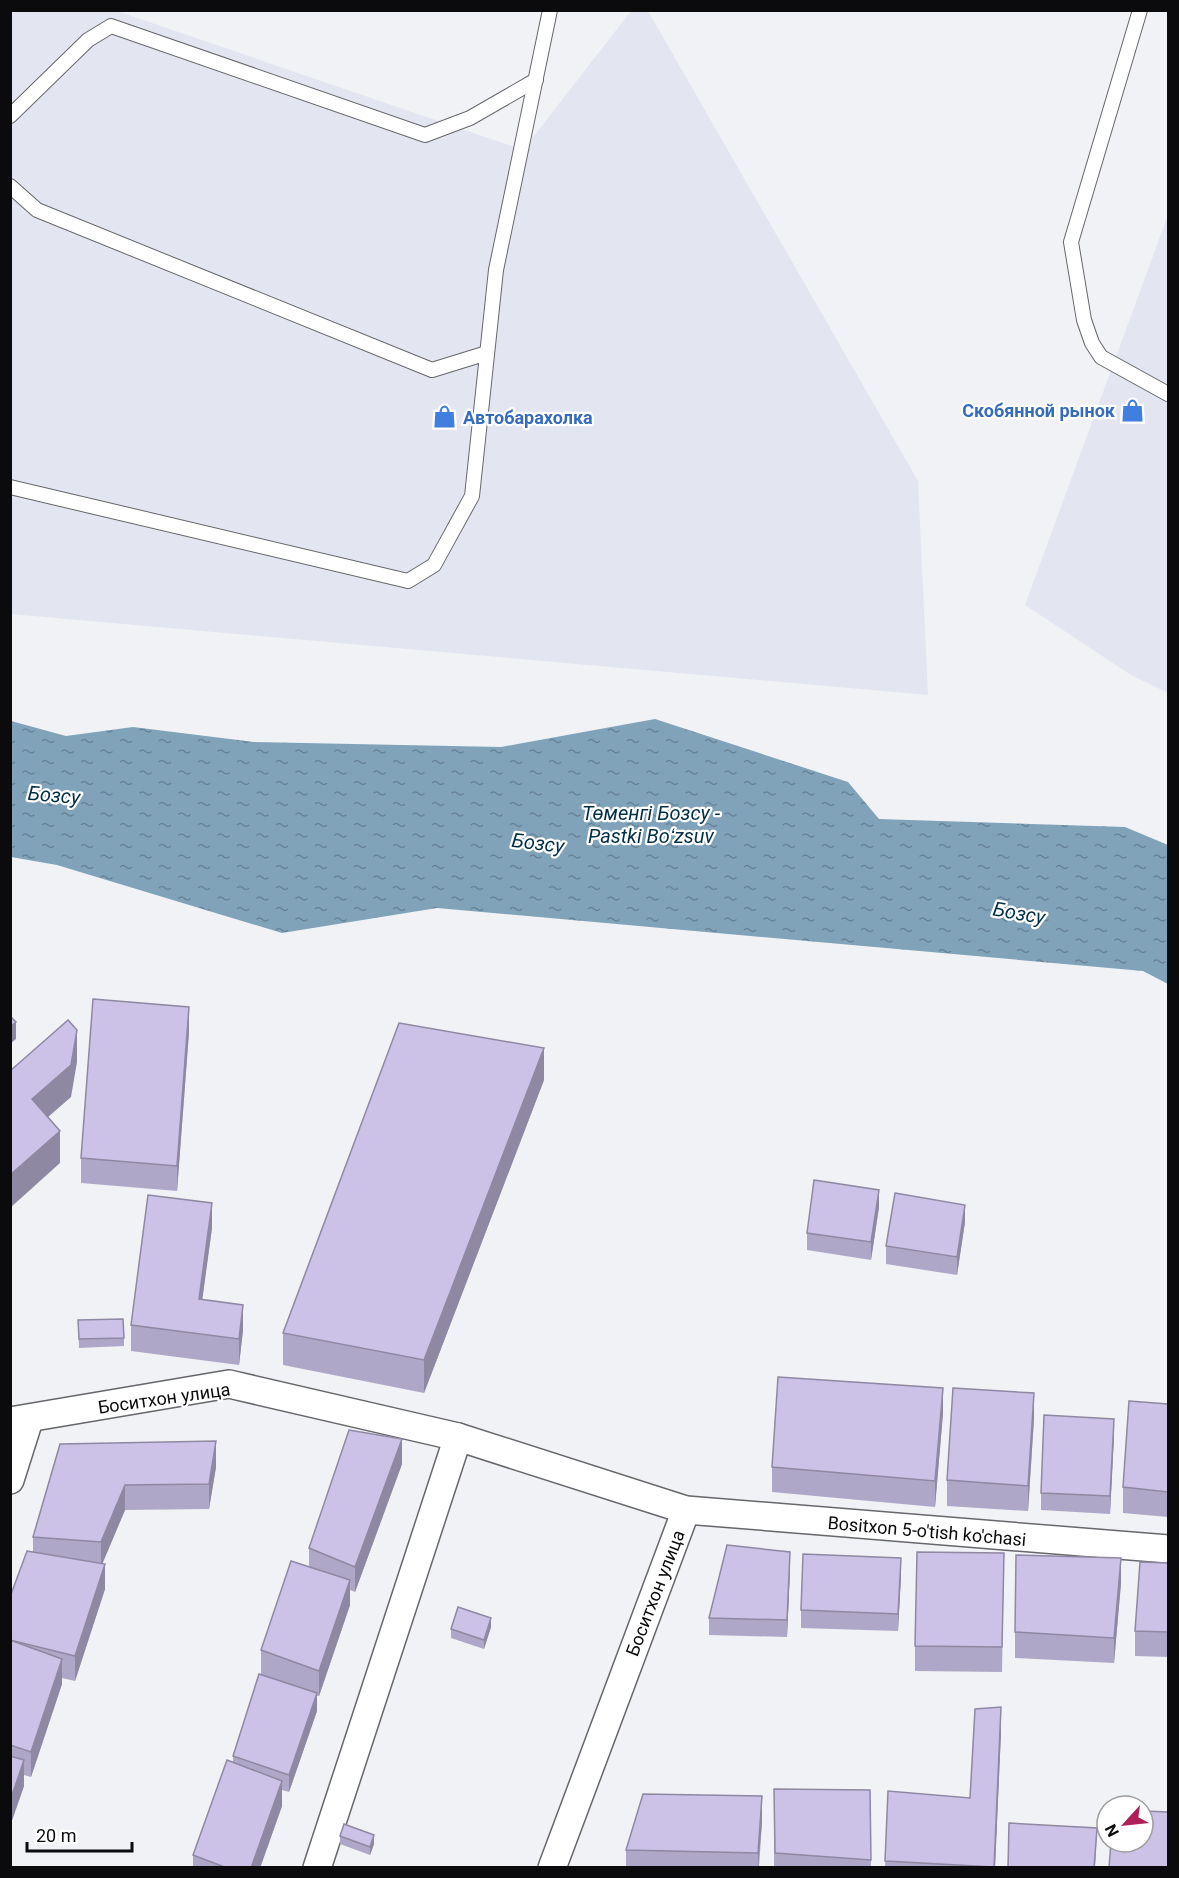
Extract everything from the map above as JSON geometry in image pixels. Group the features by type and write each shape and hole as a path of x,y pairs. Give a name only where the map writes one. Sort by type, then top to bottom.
{"street":[{"name":"Боситхон улица","path":"20,1420 229,1384 458,1437 686,1510 552,1868"},
{"path":"10,1480 20,1420"},
{"path":"318,1868 458,1437"},
{"name":"Bositxon 5-o'tish ko'chasi","path":"686,1510 1168,1549"}],"lane":[{"path":"10,487 408,581 434,565 472,496 496,270 550,10"},
{"path":"1140,10 1071,243 1084,320 1092,344 1101,357 1168,394"},
{"path":"10,116 88,40 111,26 425,135 470,118 536,80"},
{"path":"10,186 37,210 432,370 487,353"}],"shaded area":[{"name":"Автобарахолка","path":"10,11 117,11 523,150 631,11 648,11 918,481 928,695 11,614"},
{"name":"Скобянной рынок","path":"1168,215 1168,693 1131,675 1025,605"}],"water":[{"name":"Төменгі Бозсу - Pastki Boʻzsuv","path":"655,719 848,782 879,819 1125,827 1168,845 1168,984 1143,971 437,908 282,933 57,865 11,857 11,721 66,736 133,727 254,742 501,747"}],"building":[{"path":"93,999 189,1007 177,1166 81,1158"},
{"path":"10,1016 16,1022 10,1027"},
{"path":"68,1020 77,1030 71,1065 32,1099 60,1131 10,1175 10,1071"},
{"path":"399,1023 544,1048 424,1360 283,1333"},
{"path":"814,1180 879,1190 871,1242 807,1233"},
{"path":"895,1193 965,1205 957,1257 886,1246"},
{"path":"148,1195 212,1203 199,1299 243,1305 239,1339 131,1325"},
{"path":"123,1319 124,1338 79,1339 78,1320"},
{"path":"778,1377 943,1388 935,1481 772,1467"},
{"path":"953,1388 1034,1393 1028,1486 947,1480"},
{"path":"1129,1401 1168,1404 1168,1492 1123,1487"},
{"path":"1044,1415 1114,1419 1110,1496 1041,1493"},
{"path":"349,1430 402,1439 355,1567 309,1548"},
{"path":"216,1441 209,1484 125,1485 101,1542 33,1537 60,1444"},
{"path":"727,1545 790,1552 787,1620 709,1618"},
{"path":"27,1551 105,1564 75,1656 10,1640 10,1597"},
{"path":"917,1552 1004,1553 1002,1647 915,1646"},
{"path":"803,1554 901,1558 898,1614 801,1610"},
{"path":"1016,1555 1121,1558 1114,1638 1015,1632"},
{"path":"291,1561 350,1580 319,1671 261,1650"},
{"path":"1140,1562 1168,1563 1168,1632 1135,1631"},
{"path":"458,1607 491,1618 484,1640 451,1629"},
{"path":"10,1640 62,1659 31,1752 10,1745"},
{"path":"259,1674 317,1693 289,1775 233,1756"},
{"path":"1001,1707 994,1867 885,1861 888,1791 970,1798 975,1709"},
{"path":"10,1756 24,1760 10,1801"},
{"path":"227,1760 282,1781 251,1868 227,1868 193,1855"},
{"path":"774,1789 870,1790 871,1860 775,1853"},
{"path":"643,1794 762,1796 758,1853 626,1850"},
{"path":"1155,1811 1168,1812 1168,1868 1109,1868 1110,1854 1155,1854"},
{"path":"1009,1823 1095,1828 1094,1868 1008,1868"},
{"path":"344,1824 374,1835 370,1847 340,1836"}],"place":[{"name":"Скобянной рынок","path":"1133,410"},
{"name":"Автобарахолка","path":"445,417"}],"water label":[{"name":"Бозсу","path":"54,795"},
{"name":"Бозсу","path":"538,843"},
{"name":"Бозсу","path":"1019,913"}]}
